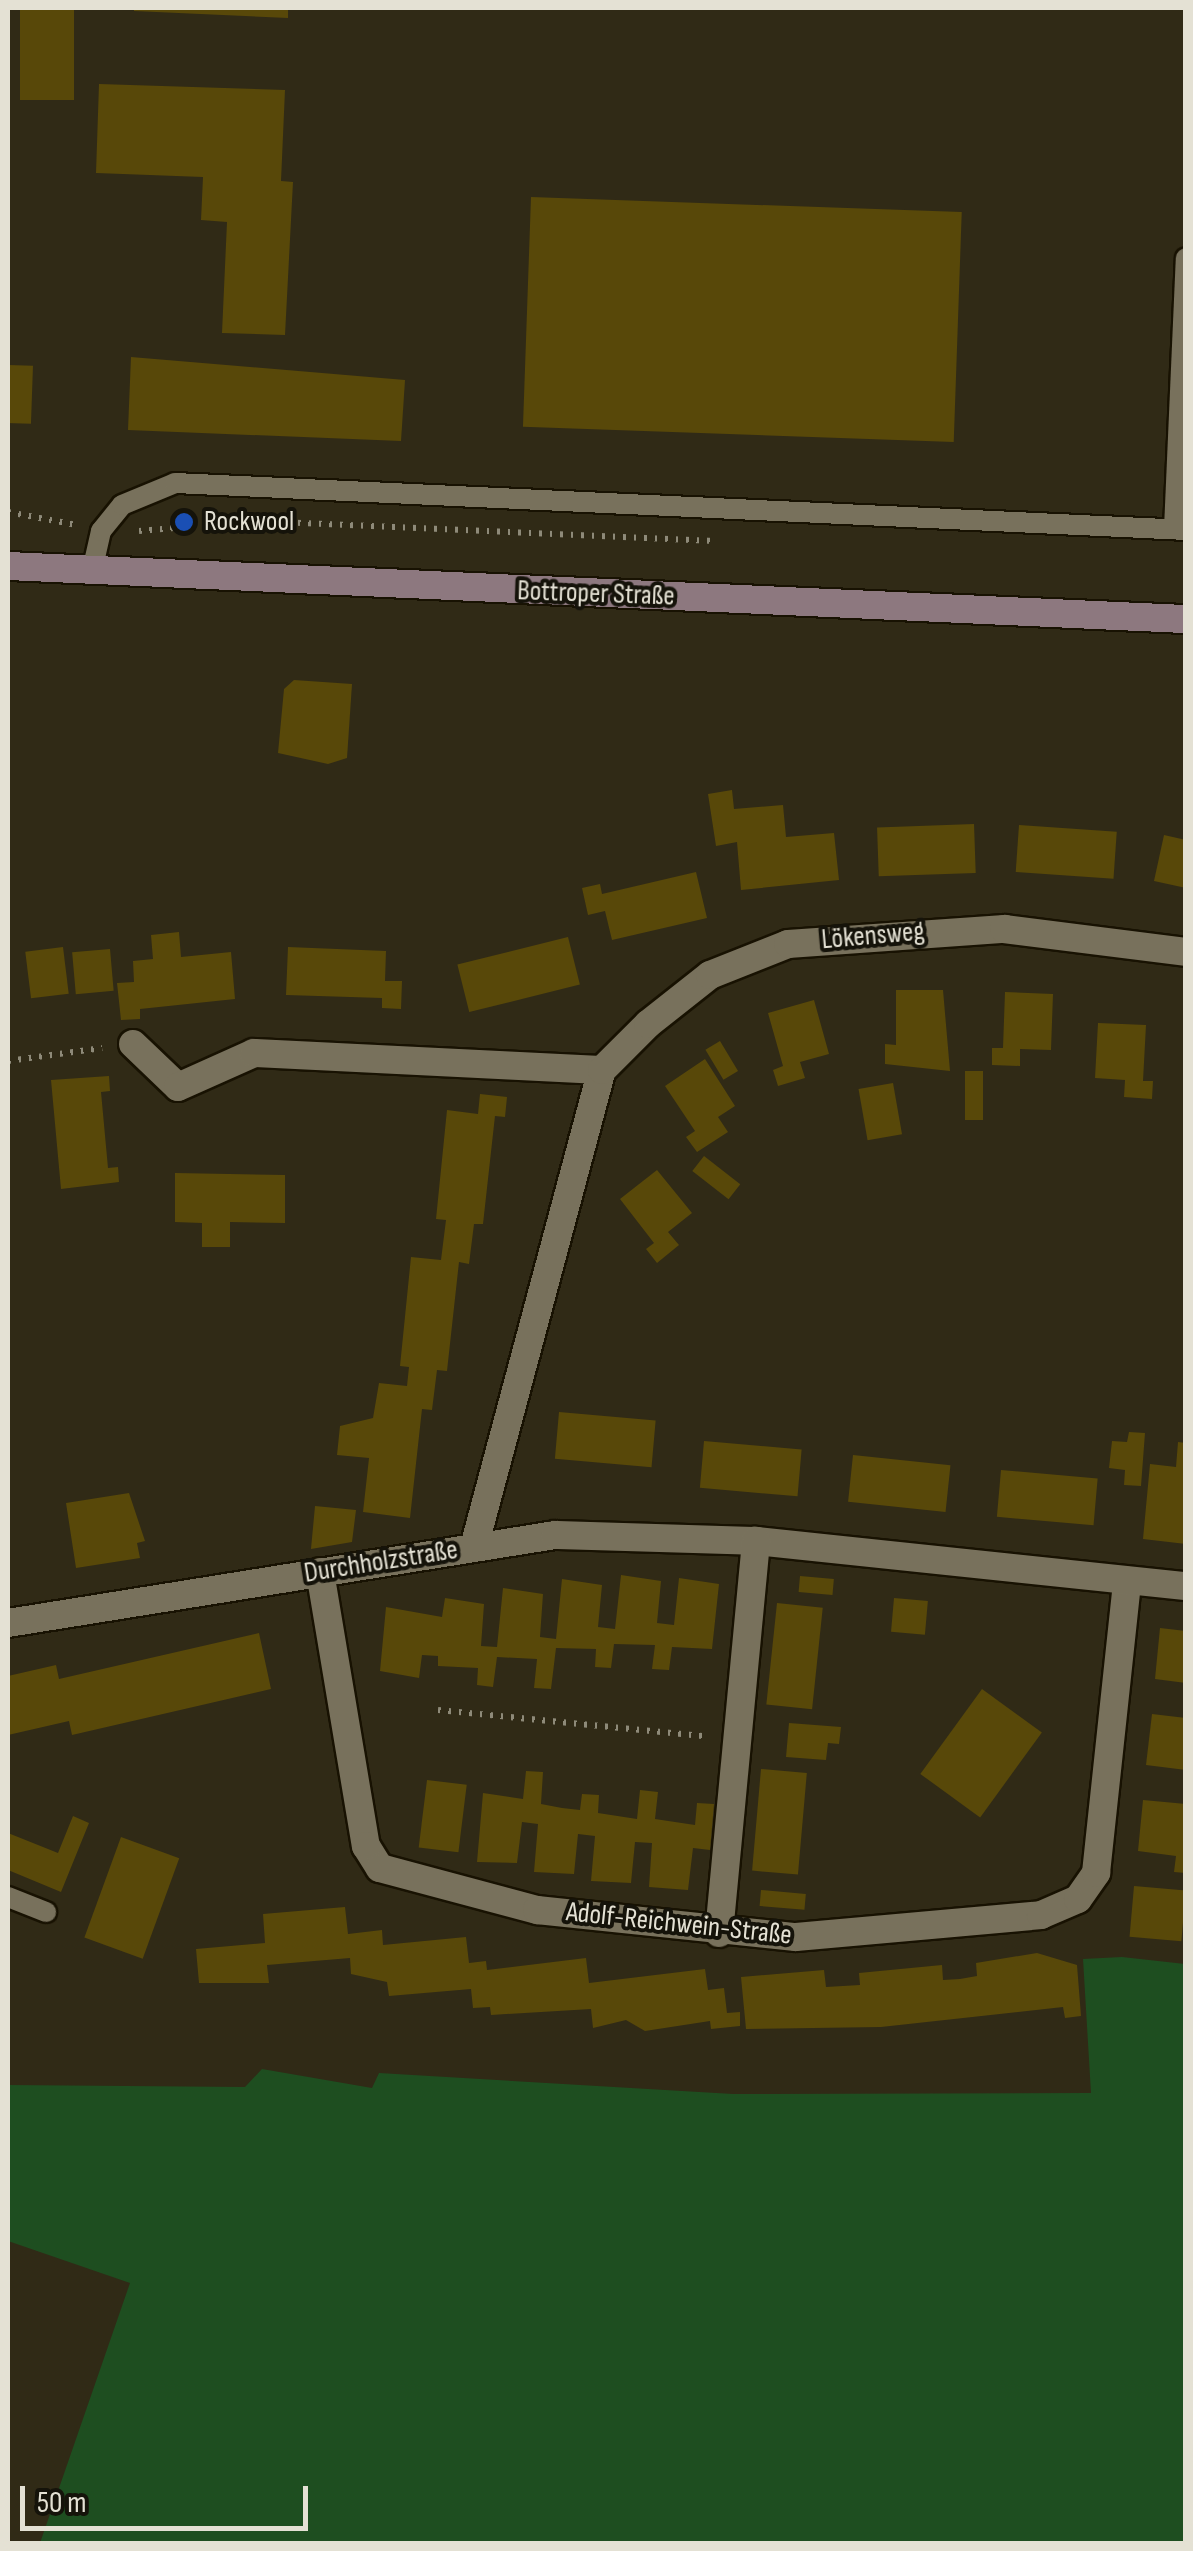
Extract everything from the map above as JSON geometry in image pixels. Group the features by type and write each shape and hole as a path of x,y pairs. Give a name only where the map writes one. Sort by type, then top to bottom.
{"main road":[{"name":"Bottroper Straße","path":"8,566 1186,619"}],"street":[{"name":"Lökensweg","path":"602,1070 710,975 788,944 1004,929 1186,952"},
{"path":"133,1044 178,1087 254,1053 602,1070 474,1547"},
{"name":"Durchholzstraße","path":"8,1623 555,1535 756,1542 1186,1586"},
{"path":"719,1932 756,1542"},
{"name":"Adolf-Reichwein-Straße","path":"320,1572 366,1846 380,1868 537,1910 719,1932 796,1937 1022,1917 1078,1899 1096,1873 1127,1581"}],"lane":[{"path":"92,571 101,531 148,487 175,483 1180,530 1186,258"},
{"path":"8,1898 46,1912"}],"path":[{"path":"8,512 101,531 216,531 256,521 735,542"},
{"path":"8,1061 133,1044"},
{"path":"438,1710 738,1739"}],"green space":[{"path":"1122,1957 1185,1964 1185,2543 40,2543 130,2283 8,2241 8,2085 245,2087 262,2069 372,2088 379,2073 733,2094 1091,2093 1083,1959"}],"building":[{"path":"20,8 74,8 74,100 20,100"},
{"path":"288,8 288,18 134,11"},
{"path":"99,84 285,90 281,181 293,182 285,335 222,333 227,222 201,220 203,177 96,173"},
{"path":"531,197 962,212 954,442 523,427"},
{"path":"131,357 405,380 401,441 128,430"},
{"path":"8,365 33,366 31,424 8,423"},
{"path":"294,680 352,684 347,758 328,764 278,753 284,689"},
{"path":"732,790 734,809 783,805 786,837 834,833 839,880 741,890 737,842 716,846 708,794"},
{"path":"974,824 976,873 879,876 877,827"},
{"path":"1019,825 1117,832 1113,879 1016,872"},
{"path":"1164,835 1186,840 1186,888 1154,881"},
{"path":"696,872 707,918 612,940 605,911 588,915 582,888 600,884 602,894"},
{"path":"179,932 181,957 231,952 235,999 140,1009 140,1019 121,1020 117,983 134,982 133,961 153,959 151,935"},
{"path":"568,937 580,985 469,1012 457,965"},
{"path":"63,947 69,994 31,998 25,952"},
{"path":"288,947 386,951 385,981 402,981 401,1009 382,1008 382,998 286,995"},
{"path":"110,949 114,991 76,994 72,952"},
{"path":"896,990 943,990 950,1071 885,1064 885,1044 896,1045"},
{"path":"1005,992 1053,994 1051,1050 1020,1049 1020,1066 992,1065 992,1048 1003,1048"},
{"path":"814,1000 829,1054 800,1062 805,1078 778,1086 773,1070 783,1066 768,1013"},
{"path":"1098,1023 1146,1025 1143,1081 1153,1081 1152,1099 1124,1097 1125,1080 1095,1078"},
{"path":"720,1041 738,1071 723,1080 705,1050"},
{"path":"705,1059 735,1106 718,1117 728,1132 697,1152 686,1137 695,1131 665,1086"},
{"path":"965,1071 983,1071 983,1120 965,1120"},
{"path":"109,1076 110,1091 101,1092 108,1168 118,1167 119,1182 61,1189 51,1080"},
{"path":"893,1083 902,1134 868,1140 859,1089"},
{"path":"480,1094 507,1097 505,1117 495,1116 483,1224 474,1224 469,1264 459,1262 447,1371 437,1370 432,1410 422,1409 410,1518 363,1512 369,1458 337,1455 340,1426 373,1418 379,1383 407,1386 409,1367 400,1366 411,1257 441,1260 446,1220 436,1219 447,1110 478,1114"},
{"path":"704,1156 740,1184 729,1199 692,1171"},
{"path":"657,1170 692,1213 668,1232 679,1245 657,1263 646,1249 654,1243 620,1199"},
{"path":"175,1173 285,1175 285,1223 230,1222 230,1247 202,1247 202,1223 175,1222"},
{"path":"559,1412 656,1420 652,1467 555,1459"},
{"path":"1129,1432 1145,1433 1141,1486 1124,1485 1125,1470 1109,1468 1112,1441 1127,1442"},
{"path":"704,1441 802,1450 798,1496 700,1488"},
{"path":"1178,1442 1186,1443 1186,1544 1143,1539 1150,1464 1176,1467"},
{"path":"853,1455 950,1465 946,1512 848,1502"},
{"path":"1001,1470 1098,1478 1094,1525 997,1517"},
{"path":"129,1493 145,1541 137,1543 140,1558 76,1568 66,1503"},
{"path":"315,1506 356,1510 352,1542 311,1549"},
{"path":"621,1575 661,1581 657,1623 674,1625 679,1578 719,1584 712,1649 672,1647 669,1670 652,1669 655,1645 614,1644 611,1668 595,1667 596,1649 556,1648 551,1689 534,1688 537,1659 497,1657 493,1687 477,1685 478,1668 438,1666 438,1656 422,1655 419,1678 380,1671 386,1607 442,1617 445,1598 484,1604 481,1646 497,1647 503,1588 543,1594 540,1637 556,1639 562,1579 602,1585 598,1627 615,1629"},
{"path":"800,1576 834,1579 832,1595 799,1592"},
{"path":"894,1598 928,1601 925,1635 891,1632"},
{"path":"777,1603 823,1608 812,1709 766,1704"},
{"path":"1160,1628 1186,1631 1186,1683 1155,1679"},
{"path":"259,1633 271,1689 72,1735 69,1721 8,1735 8,1676 56,1665 59,1679"},
{"path":"982,1689 1042,1732 980,1817 920,1774"},
{"path":"1152,1714 1186,1718 1186,1770 1146,1765"},
{"path":"789,1723 841,1727 839,1744 828,1743 826,1760 786,1757"},
{"path":"761,1769 807,1773 798,1875 752,1871"},
{"path":"526,1771 543,1772 541,1804 562,1808 580,1810 582,1794 599,1795 598,1813 637,1819 640,1790 658,1792 655,1819 695,1825 697,1803 714,1804 710,1850 693,1848 688,1890 649,1887 652,1843 635,1842 631,1883 591,1881 595,1836 578,1834 574,1874 534,1872 538,1824 522,1822 517,1863 477,1862 483,1793 523,1799"},
{"path":"427,1780 467,1785 458,1852 419,1847"},
{"path":"1143,1800 1186,1804 1186,1873 1174,1872 1176,1856 1138,1851"},
{"path":"73,1816 89,1823 61,1892 8,1870 8,1833 58,1853"},
{"path":"121,1837 179,1858 143,1959 84,1938"},
{"path":"1134,1886 1186,1891 1181,1941 1130,1937"},
{"path":"761,1890 806,1894 804,1910 760,1906"},
{"path":"345,1907 348,1934 382,1930 383,1945 466,1937 469,1963 486,1961 487,1970 586,1958 589,1983 705,1969 708,1990 724,1988 727,2013 740,2012 740,2026 711,2029 710,2021 645,2031 626,2020 593,2028 591,2009 491,2015 490,2007 473,2008 471,1989 389,1996 387,1982 351,1974 350,1958 267,1965 269,1983 199,1983 196,1949 265,1943 263,1914"},
{"path":"1037,1953 1077,1965 1081,2016 1065,2018 1063,2007 881,2027 746,2029 741,1977 824,1970 826,1987 860,1985 859,1973 942,1965 943,1980 960,1979 977,1976 976,1963"}],"place":[{"name":"Rockwool","path":"184,522"}]}
